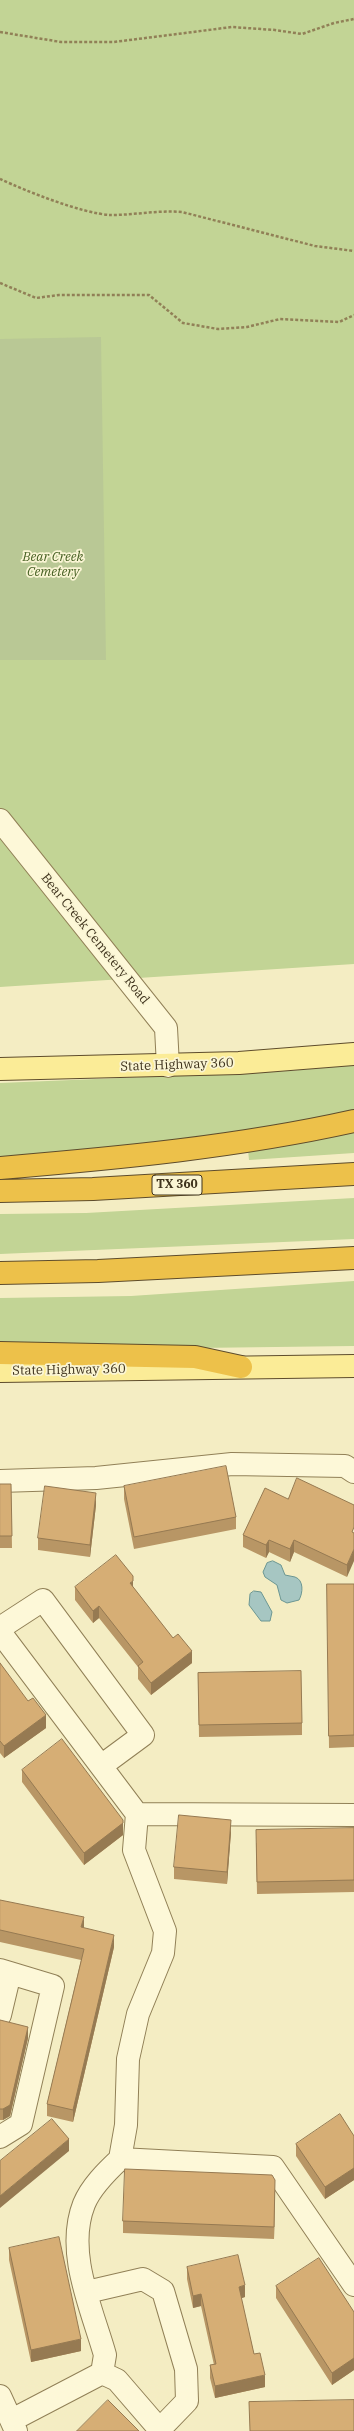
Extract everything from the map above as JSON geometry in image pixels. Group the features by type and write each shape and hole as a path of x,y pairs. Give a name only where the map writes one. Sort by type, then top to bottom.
{"highway":[{"path":"0,1168 150,1155 248,1141 354,1121"},
{"name":"TX 360","path":"0,1191 93,1189 354,1174"},
{"path":"0,1273 106,1271 354,1258"},
{"path":"0,1353 195,1357 241,1367"}],"main road":[{"name":"State Highway 360","path":"0,1069 168,1066 285,1060 354,1054"},
{"name":"State Highway 360","path":"0,1371 354,1366"}],"street":[{"name":"Bear Creek Cemetery Road","path":"0,820 166,1028 168,1066"},
{"path":"0,1481 96,1478 232,1464 331,1465 346,1466 354,1472"},
{"path":"0,1628 43,1600 143,1734 101,1766"},
{"path":"0,1632 138,1814 134,1850 165,1932 163,1953 138,2014 128,2059 126,2125 120,2159 97,2183 84,2203 78,2222 77,2247 87,2292 105,2355 102,2373"},
{"path":"138,1814 354,1815"},
{"path":"0,2015 5,1972 53,1986 20,2124 0,2138"},
{"path":"120,2159 273,2167 354,2284"},
{"path":"87,2292 143,2278 163,2291 186,2369 187,2401 160,2430 117,2380 102,2373"},
{"path":"0,2396 14,2426 45,2404 102,2373"}],"path":[{"path":"0,32 61,42 114,42 187,31 232,27 302,34 334,23 354,19"},
{"path":"0,179 22,189 97,213 111,215 160,211 182,212 315,246 354,251"},
{"path":"0,283 36,298 67,295 149,295 183,323 218,329 247,327 280,319 339,322 354,315"}],"green space":[{"path":"0,0 354,0 354,964 0,987"},
{"name":"Bear Creek Cemetery","path":"101,337 106,660 0,660 0,339"},
{"path":"354,1065 354,1112 310,1121 178,1141 0,1160 0,1083 288,1071"},
{"path":"354,1128 354,1153 249,1160 248,1150"},
{"path":"354,1198 354,1239 0,1254 0,1214 86,1213"},
{"path":"354,1281 354,1346 196,1348 0,1346 0,1298 131,1296"}],"water":[{"path":"273,1561 281,1565 285,1575 295,1577 300,1581 302,1590 299,1600 287,1603 281,1600 277,1585 265,1577 263,1572 267,1563"},
{"path":"254,1591 261,1592 272,1612 270,1621 261,1621 249,1605 250,1594"}],"building":[{"path":"226,1466 236,1517 134,1537 124,1486"},
{"path":"297,1478 354,1505 354,1527 352,1532 354,1533 354,1549 347,1565 294,1540 290,1549 269,1540 266,1545 243,1535 265,1488 288,1499"},
{"path":"0,1484 11,1484 12,1536 0,1536"},
{"path":"45,1486 96,1493 90,1545 38,1538"},
{"path":"116,1555 133,1576 133,1581 130,1583 173,1638 178,1634 192,1651 151,1683 138,1666 143,1662 99,1606 93,1611 75,1587"},
{"path":"327,1584 354,1584 354,1735 329,1736"},
{"path":"0,1663 28,1701 33,1698 46,1715 4,1746 0,1741"},
{"path":"301,1671 302,1723 199,1725 198,1673"},
{"path":"62,1739 123,1820 123,1823 84,1853 22,1770"},
{"path":"179,1815 231,1820 227,1872 174,1867"},
{"path":"354,1828 354,1880 257,1882 256,1830"},
{"path":"0,1900 84,1917 81,1927 114,1935 73,2110 47,2104 84,1949 0,1930"},
{"path":"0,2020 28,2027 10,2105 3,2109 0,2109"},
{"path":"340,2114 354,2136 354,2168 325,2187 296,2144"},
{"path":"52,2119 69,2139 0,2196 0,2161"},
{"path":"125,2169 272,2175 275,2180 274,2227 123,2221"},
{"path":"59,2237 81,2339 31,2350 9,2248"},
{"path":"238,2255 245,2285 239,2287 254,2354 260,2353 265,2375 215,2386 210,2365 216,2364 201,2294 193,2296 187,2267"},
{"path":"319,2258 354,2312 354,2358 332,2373 276,2286"},
{"path":"108,2400 139,2431 77,2431"},
{"path":"354,2400 354,2431 250,2431 249,2402"}]}
